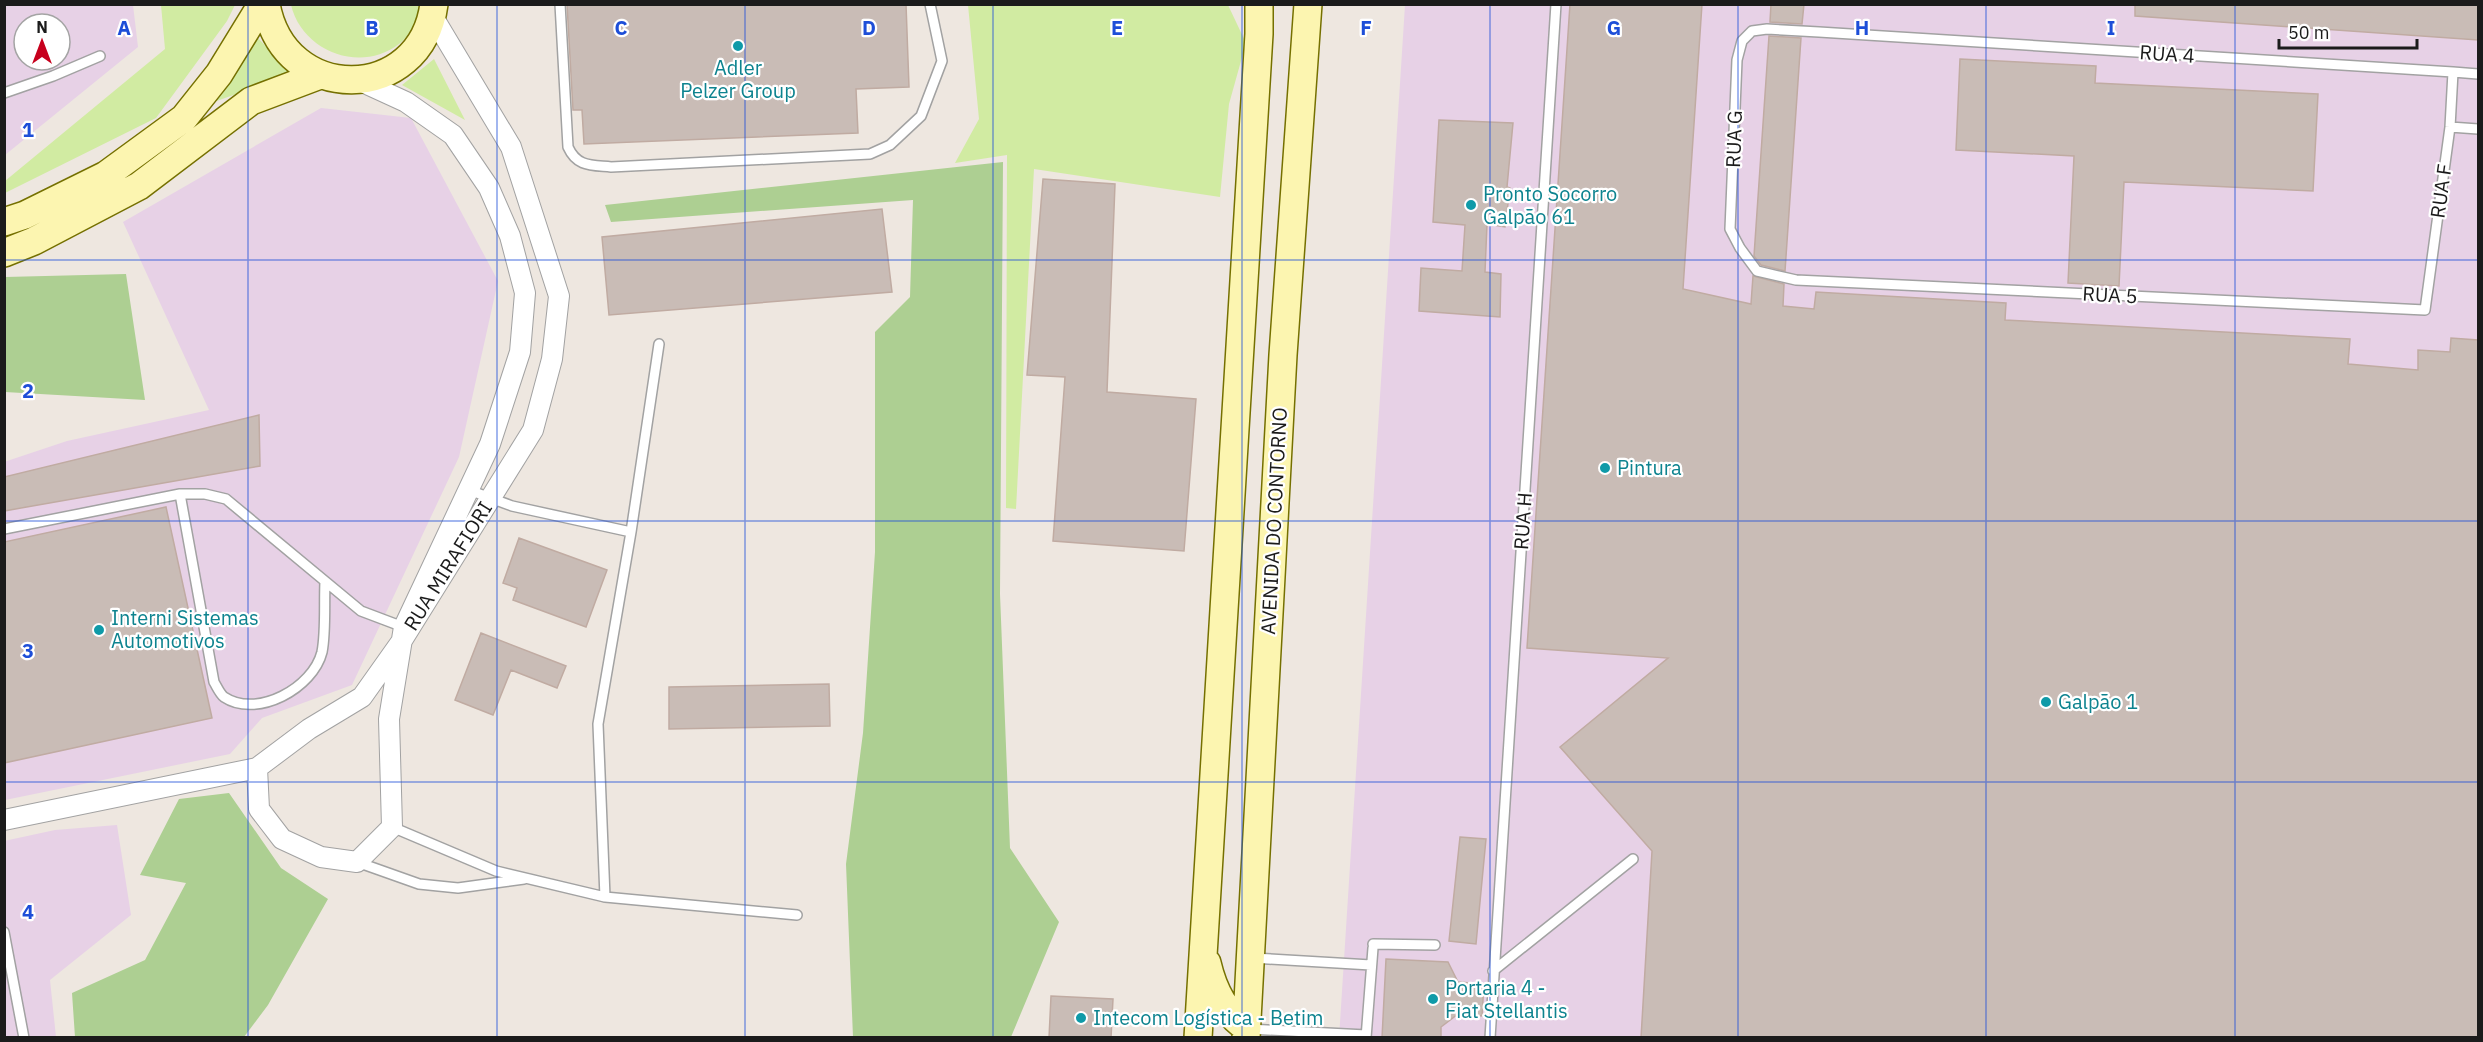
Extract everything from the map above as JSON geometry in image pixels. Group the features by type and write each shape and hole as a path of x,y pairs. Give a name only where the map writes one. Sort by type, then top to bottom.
{"street":[{"path":"4,222 26,215 106,175 184,118 219,74 262,4"},
{"path":"266,4 270,23 281,45 298,63 320,75 339,80 358,80 383,74 405,61 422,41 434,11"},
{"path":"1198,1038 1242,350 1259,4"},
{"name":"AVENIDA DO CONTORNO","path":"1247,1033 1282,367 1308,4"},
{"name":"RUA MIRAFIORI","path":"404,633 533,430 552,359 559,296 511,147 434,11"},
{"path":"4,254 34,241 139,186 250,101 320,75"},
{"name":"RUA MIRAFIORI","path":"358,80 406,102 453,135 489,188 510,236 525,293 520,352 490,444 404,633"},
{"path":"4,820 257,768 309,729 362,697 404,633"},
{"path":"257,768 259,809 282,838 321,857 357,862 392,827 389,719 404,633"},
{"path":"1204,947 1211,980 1222,1003 1247,1033"}],"lane":[{"path":"560,4 568,147 573,158 581,164 611,167 870,154 890,145 921,116 942,61 930,4"},
{"name":"RUA H","path":"1490,1038 1556,4"},
{"name":"RUA G","path":"1796,280 1757,272 1730,229 1737,60 1742,41 1752,31 1767,29 1819,32"},
{"name":"RUA 4","path":"1819,32 2478,74"},
{"path":"4,93 100,56"},
{"name":"RUA F","path":"2425,310 2450,127 2453,72"},
{"path":"2450,127 2478,129"},
{"name":"RUA 5","path":"1796,280 2425,310"},
{"path":"605,897 598,724 631,532 659,344"},
{"path":"469,490 512,506 631,532"},
{"path":"4,528 180,494 226,499 362,611 404,633"},
{"path":"180,494 214,682 222,696 236,702 262,704 285,696 313,671 322,652 325,582"},
{"path":"392,827 496,871 605,897 797,915"},
{"path":"1494,970 1633,859"},
{"path":"357,862 419,885 458,888 530,879"},
{"path":"4,932 24,1038"},
{"path":"1247,1033 1366,1036 1373,946 1435,945"},
{"path":"1251,958 1371,965"}],"shaded area":[{"path":"5,5 133,5 138,47 5,155"},
{"path":"1405,5 2478,5 2478,1037 1339,1038"},
{"path":"321,108 411,118 498,281 459,457 352,685 262,718 230,754 5,800 4,462 67,441 209,410 123,222"},
{"path":"117,825 131,915 50,980 56,1037 5,1037 4,841 55,830"}],"green space":[{"path":"161,5 235,5 227,21 156,118 5,193 5,181 165,49"},
{"path":"291,5 423,5 414,26 399,44 384,53 367,57 351,57 334,53 307,35 297,21"},
{"path":"968,5 1228,5 1246,43 1229,104 1220,197 1034,169 1016,509 1006,508 1007,155 955,163 979,119"},
{"path":"257,37 292,74 211,103"},
{"path":"434,59 465,120 402,85"},
{"path":"1003,162 1000,594 1010,848 1059,922 1011,1037 853,1037 846,864 863,733 875,552 875,332 910,297 913,200 611,222 605,205"},
{"path":"126,274 145,400 5,392 5,277"},
{"path":"229,793 281,868 328,899 268,1005 244,1037 75,1037 72,993 145,960 186,883 140,875 179,799"}],"building":[{"name":"Adler Pelzer Group","path":"567,4 906,4 909,87 856,89 858,133 584,144 582,110 573,110"},
{"name":"Galpão 1","path":"1570,4 1702,4 1683,289 1751,304 1753,276 1784,284 1783,306 1814,309 1816,292 2006,303 2005,320 2350,339 2348,364 2418,370 2418,350 2450,352 2451,338 2478,340 2478,1038 1641,1038 1652,851 1560,747 1668,658 1527,648"},
{"path":"1771,4 1804,4 1802,24 1770,22"},
{"path":"2135,4 2478,4 2478,40 2135,16"},
{"path":"1769,36 1801,38 1785,271 1761,265 1754,256"},
{"path":"1960,59 2096,66 2095,83 2318,94 2313,191 2124,182 2119,286 2068,283 2074,156 1956,150"},
{"name":"Pronto Socorro Galpão 61","path":"1439,120 1513,123 1507,187 1510,188 1505,227 1487,224 1485,272 1501,274 1500,317 1419,311 1421,268 1462,271 1465,225 1433,222"},
{"path":"1043,179 1115,184 1107,392 1196,399 1184,551 1053,541 1065,377 1027,375"},
{"path":"882,209 892,292 609,315 602,237"},
{"path":"259,415 260,466 4,511 4,477"},
{"name":"Interni Sistemas Automotivos","path":"166,507 212,718 4,763 4,542"},
{"path":"519,538 607,570 586,627 513,600 517,588 503,583"},
{"path":"481,633 566,666 557,688 511,670 493,715 455,700"},
{"path":"829,684 830,726 669,729 669,687"},
{"path":"1460,837 1486,839 1476,944 1449,941"},
{"name":"Portaria 4 - Fiat Stellantis","path":"1386,959 1448,962 1458,982 1484,984 1482,1016 1458,1014 1441,1027 1441,1038 1382,1038"},
{"name":"Intecom Logística - Betim","path":"1051,996 1113,999 1111,1038 1049,1038"}],"place":[{"name":"Adler Pelzer Group","path":"738,46"},
{"name":"Pronto Socorro Galpão 61","path":"1471,205"},
{"name":"Pintura","path":"1605,468"},
{"name":"Interni Sistemas Automotivos","path":"99,630"},
{"name":"Galpão 1","path":"2046,702"},
{"name":"Portaria 4 - Fiat Stellantis","path":"1433,999"},
{"name":"Intecom Logística - Betim","path":"1081,1018"}]}
